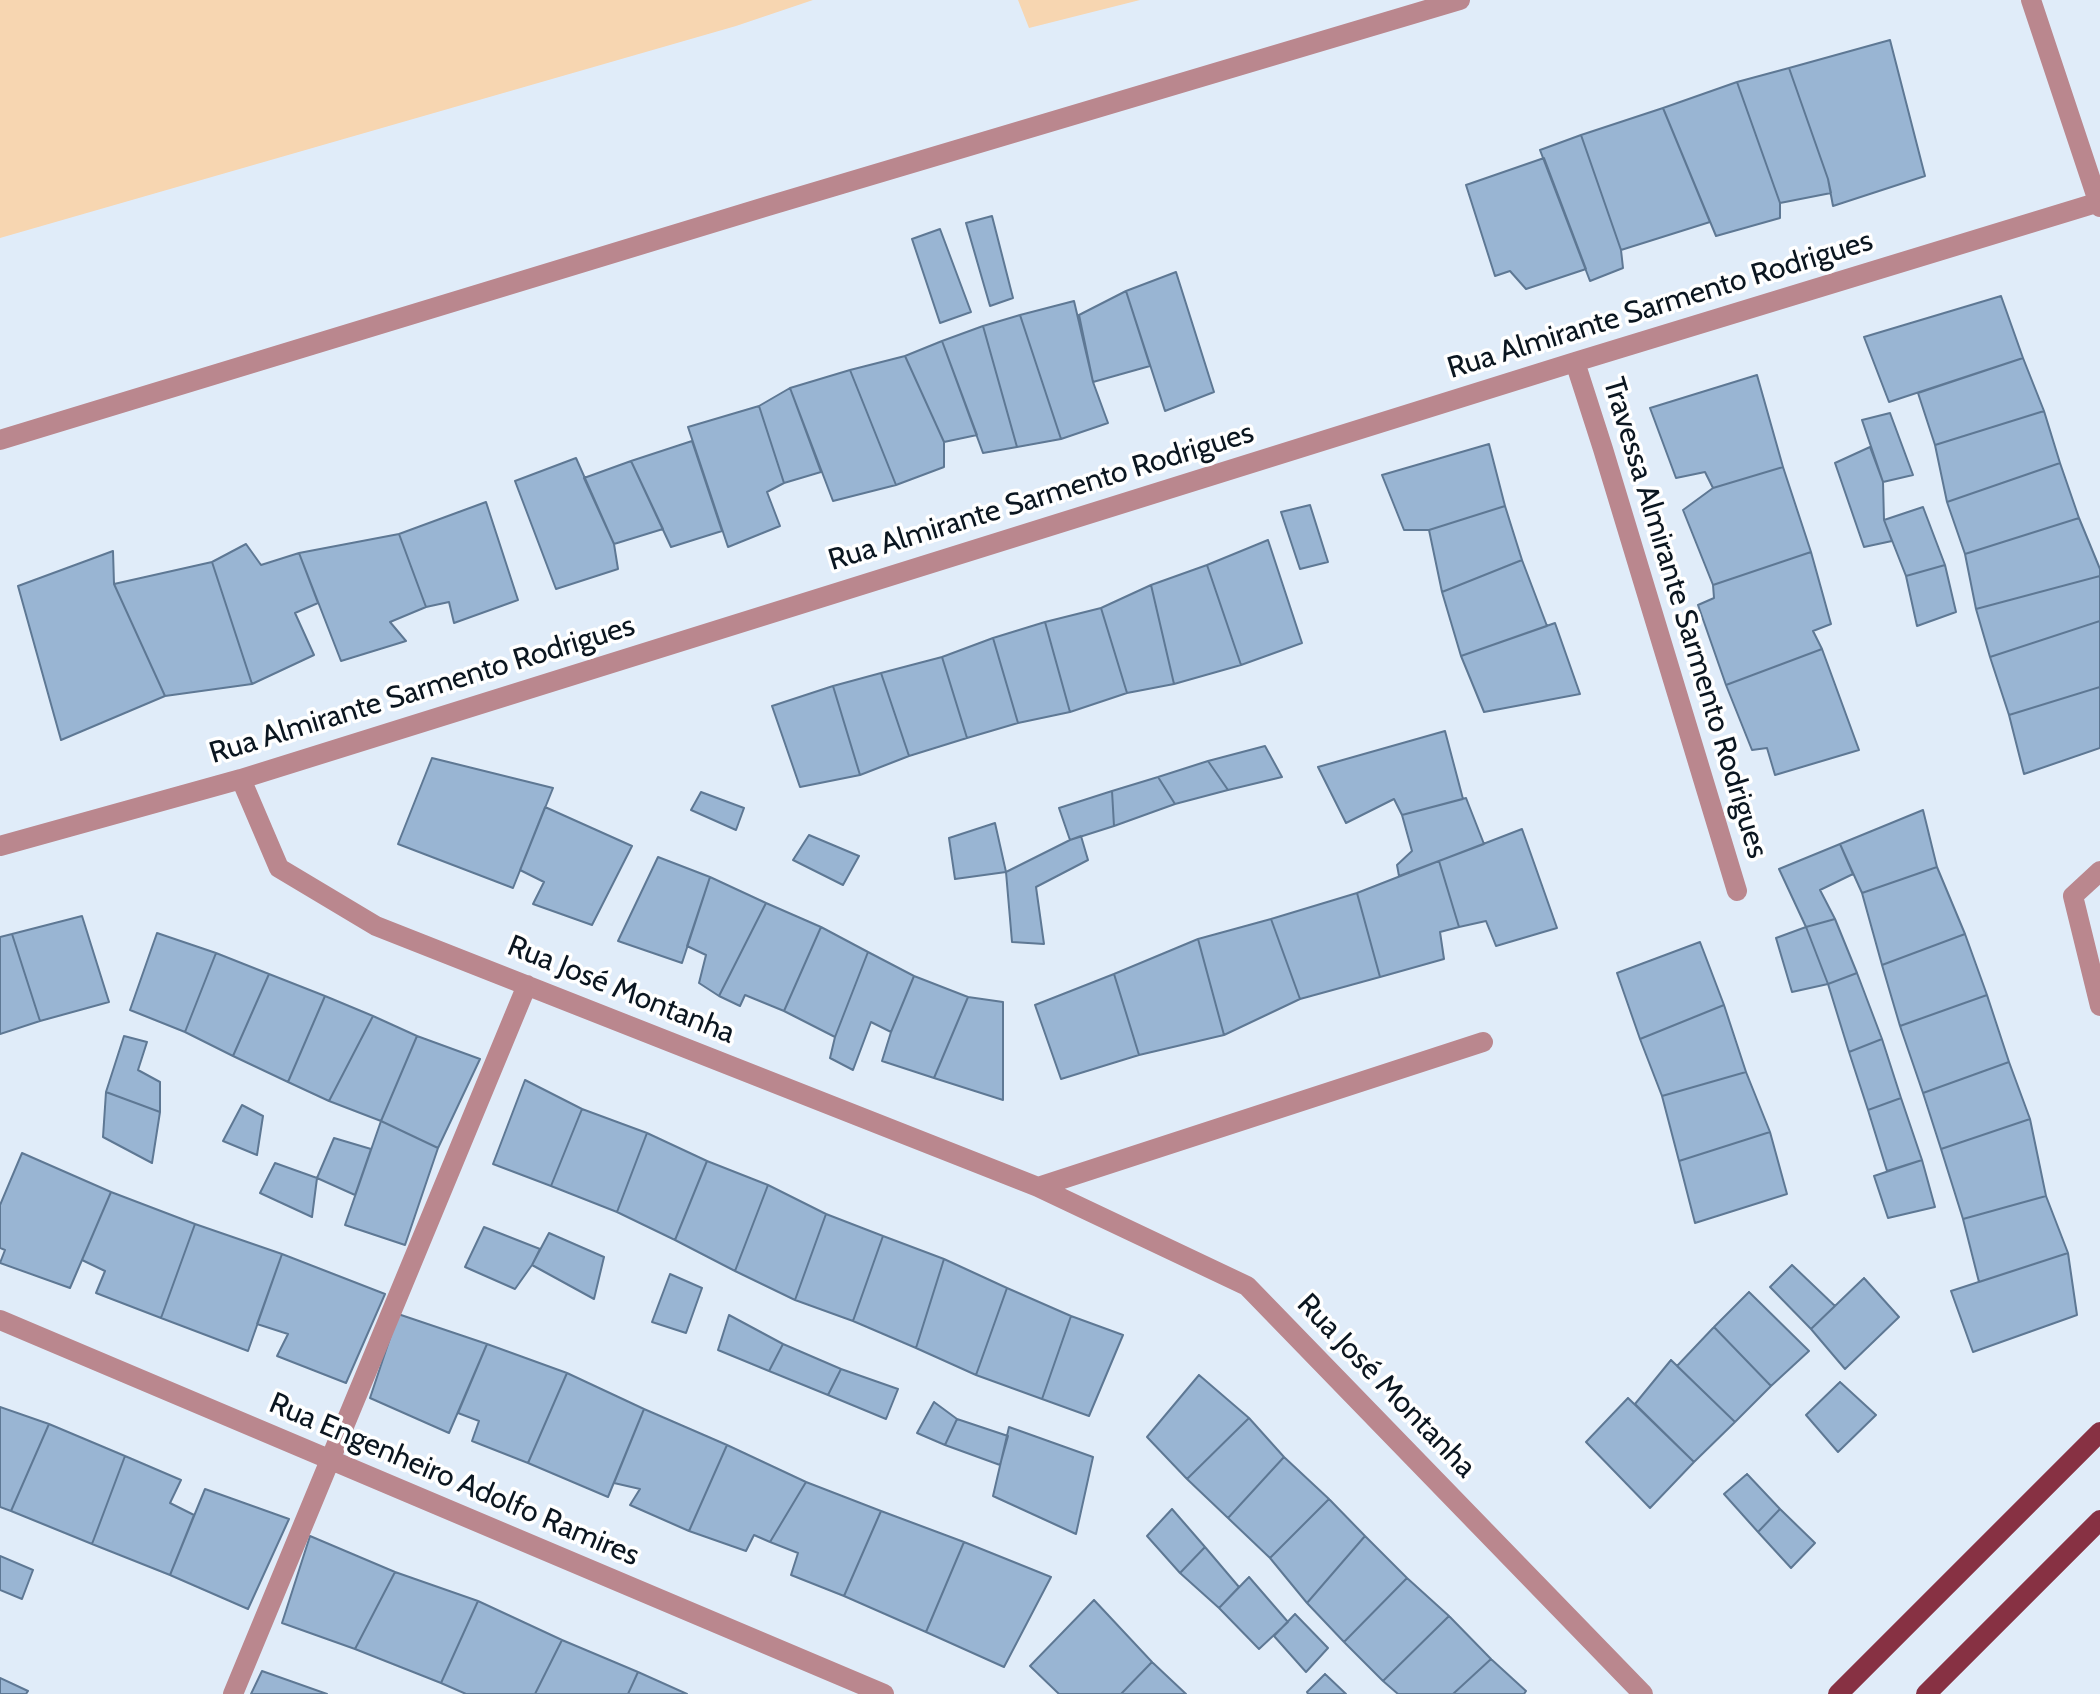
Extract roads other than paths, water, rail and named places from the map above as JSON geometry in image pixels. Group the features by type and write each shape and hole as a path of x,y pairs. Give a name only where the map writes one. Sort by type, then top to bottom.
{"main road":[{"path":"1838,1694 2100,1432"},
{"path":"1926,1694 2100,1520"}],"street":[{"path":"0,440 798,197 1460,0"},
{"path":"2031,0 2100,205"},
{"name":"Rua Almirante Sarmento Rodrigues","path":"0,846 241,779 1575,362 2100,205"},
{"name":"Travessa Almirante Sarmento Rodrigues","path":"1575,362 1737,891"},
{"name":"Rua José Montanha","path":"241,779 279,868 376,926 1038,1187 1247,1286 1643,1694"},
{"path":"2100,871 2073,896 2100,1006"},
{"path":"233,1694 527,985"},
{"path":"1038,1187 1483,1042"},
{"name":"Rua Engenheiro Adolfo Ramires","path":"0,1320 882,1694"}]}
